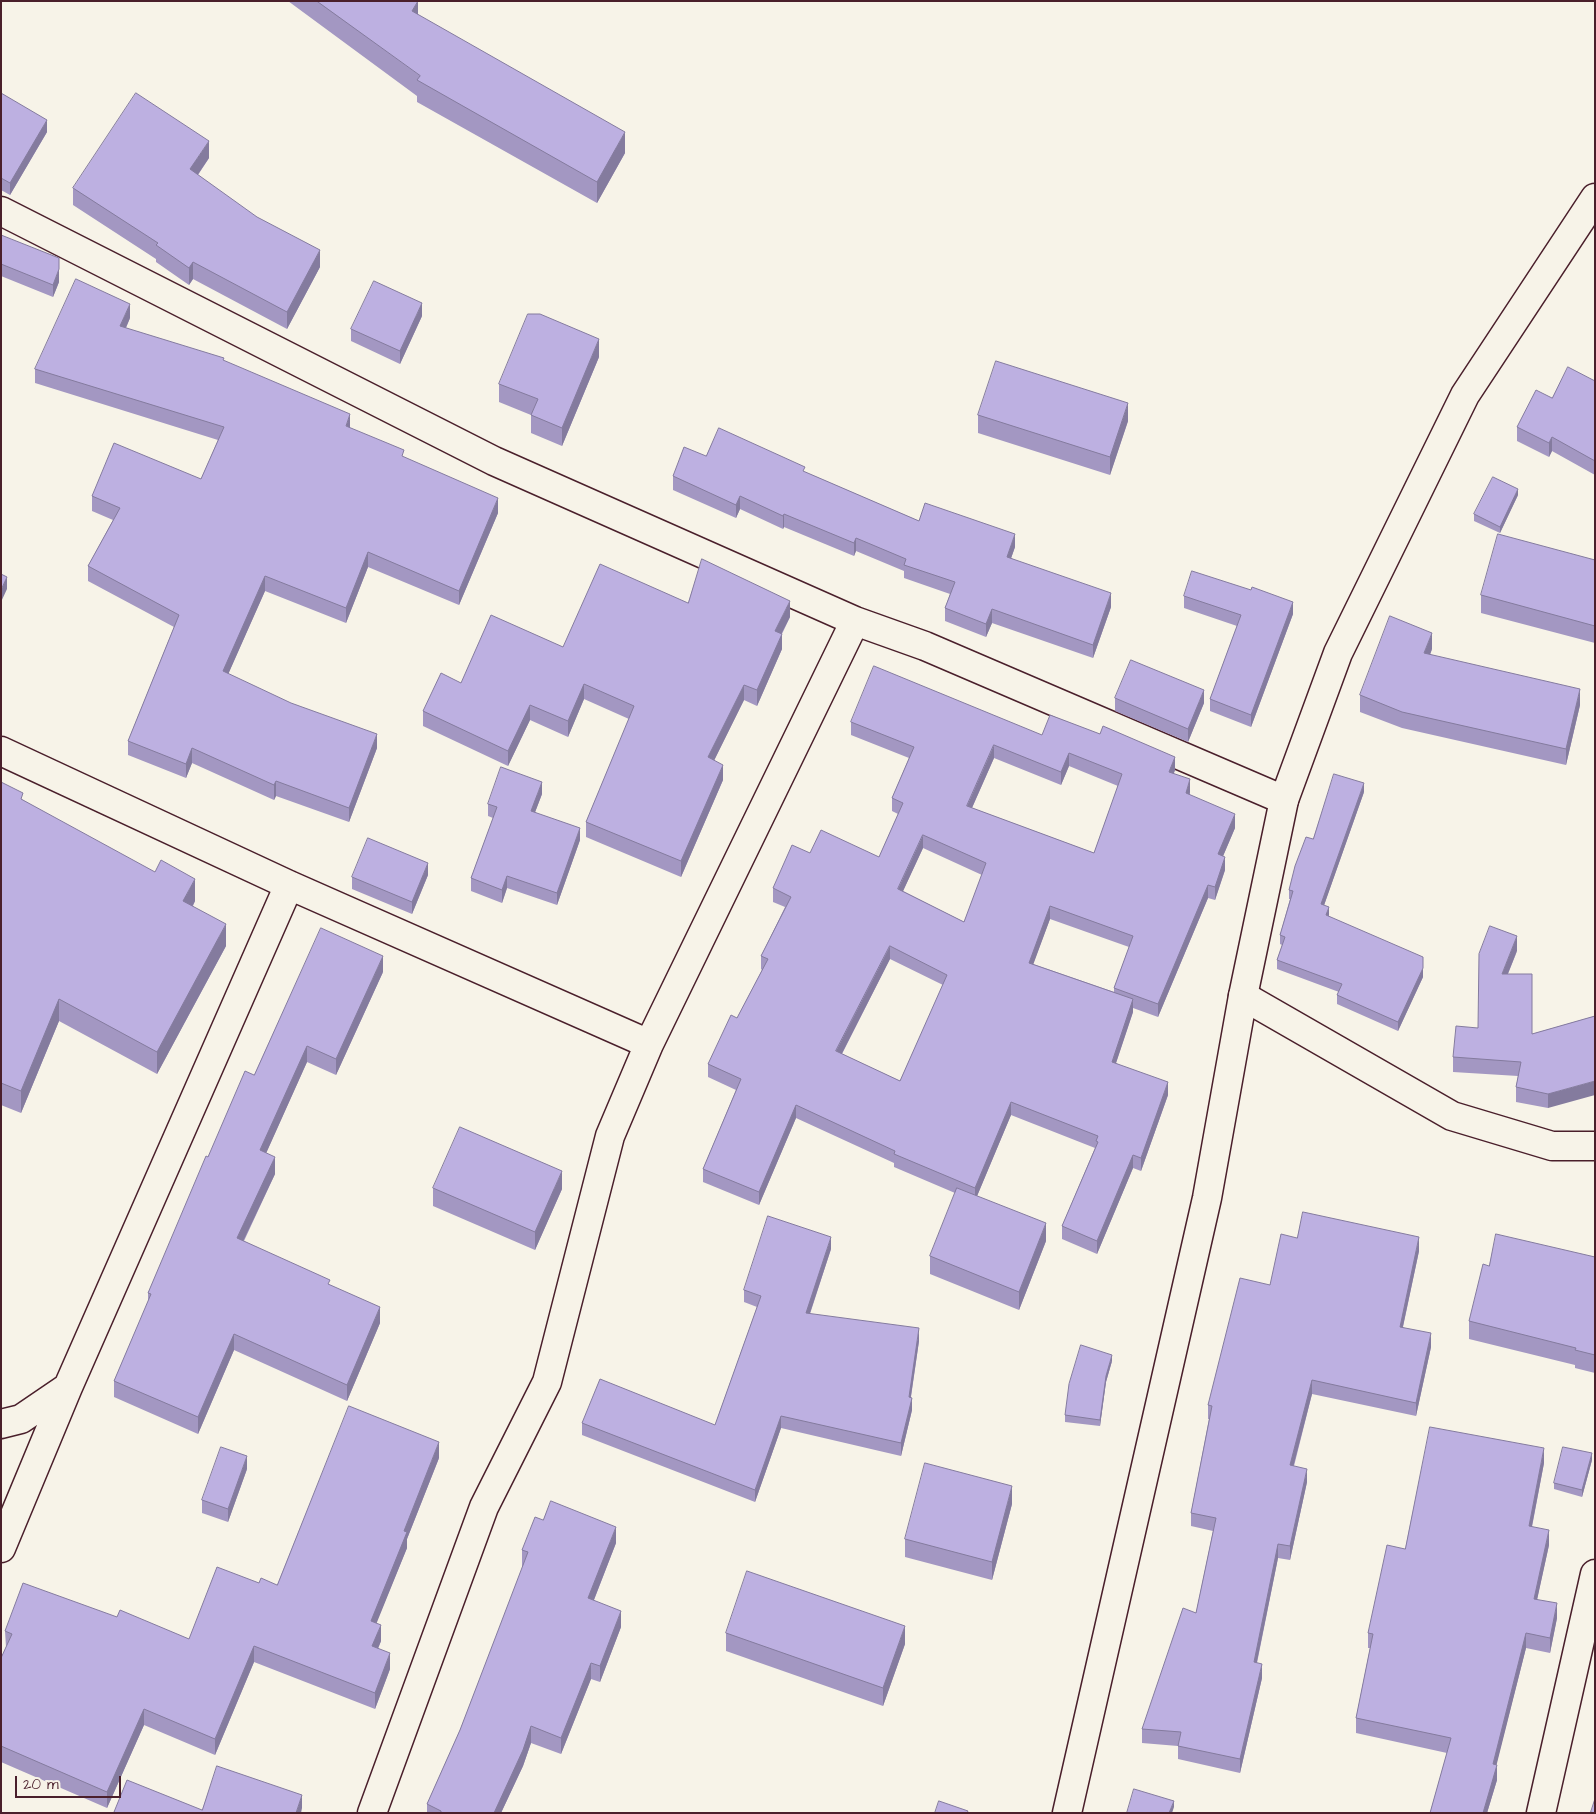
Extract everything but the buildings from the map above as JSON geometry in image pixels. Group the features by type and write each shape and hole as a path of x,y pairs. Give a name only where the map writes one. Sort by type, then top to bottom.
{"street":[{"path":"1067,1813 1207,1198 1243,996 1284,800 1338,653 1465,395 1595,198"},
{"path":"1,211 494,460 855,621 925,646 1284,800"},
{"path":"372,1813 484,1507 547,1382 610,1136 649,1044 855,621"},
{"path":"1,751 290,885 649,1044"},
{"path":"1,1548 68,1386 290,885"},
{"path":"1243,996 1452,1116 1552,1146 1595,1146"},
{"path":"1,1424 21,1418 68,1386"},
{"path":"1541,1813 1595,1574"}]}
